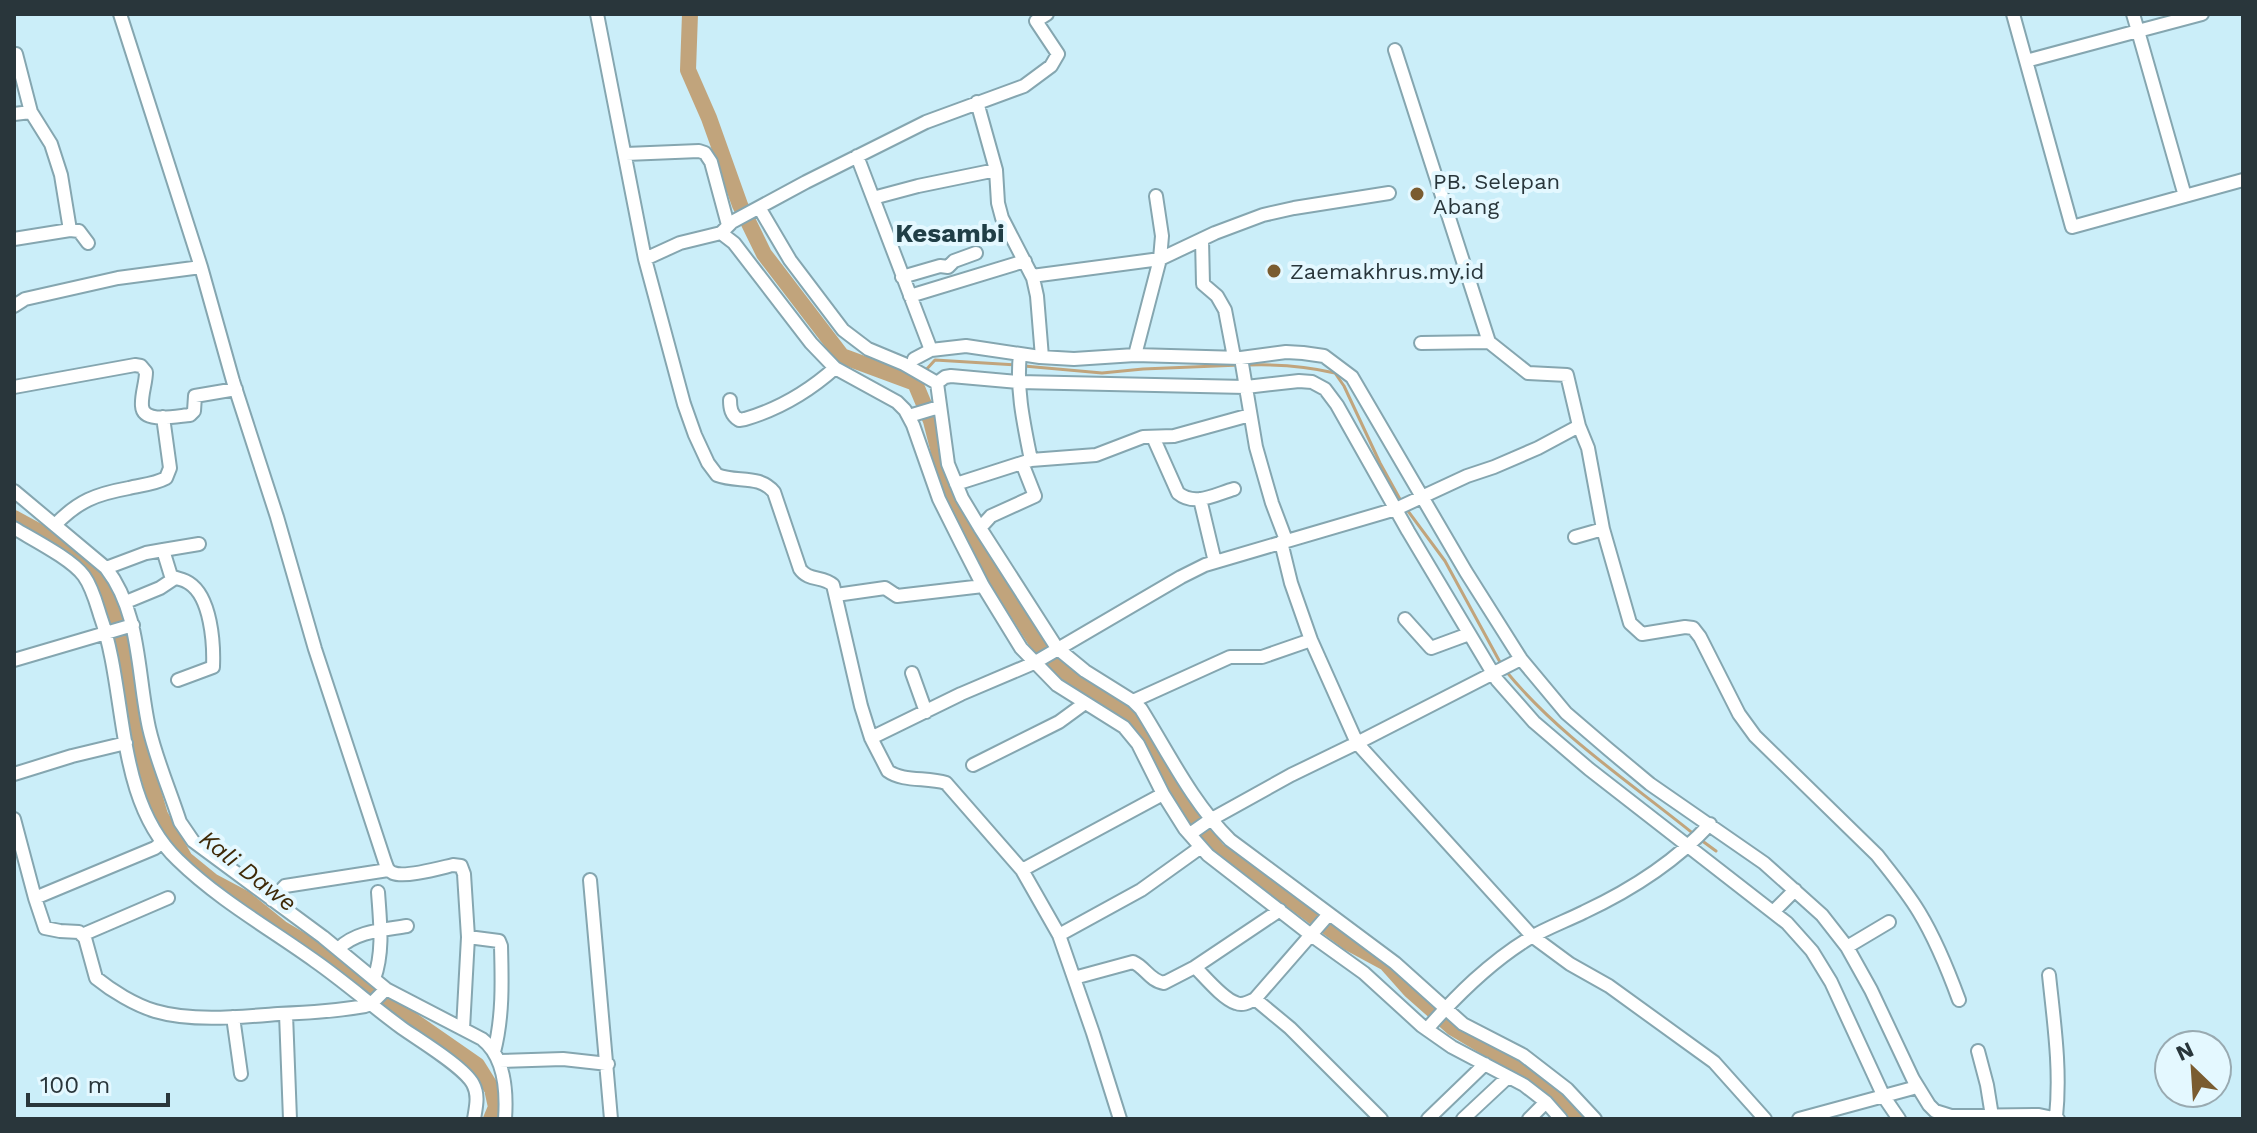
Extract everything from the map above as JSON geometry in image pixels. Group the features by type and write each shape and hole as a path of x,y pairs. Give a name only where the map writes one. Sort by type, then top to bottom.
{"street":[{"path":"120,14 201,267 358,785 388,870"},
{"path":"597,14 645,259 684,404 708,463 717,475 752,479 771,488 800,569 812,578 829,581 836,595 861,706 884,766 892,775 946,783 1022,870 1059,935 1120,1119"},
{"path":"645,259 727,227 806,182 926,122 1024,86 1056,61 1058,54 1036,21 1047,14"},
{"path":"2013,14 2072,227 2243,180"},
{"path":"2133,14 2185,196"},
{"path":"2026,61 2202,14"},
{"path":"1395,50 1489,342 1528,373 1567,375 1579,426 1588,448 1603,529 1630,623 1642,634 1693,628 1739,714 1755,736 1877,855 1919,911 1941,953 1959,1000"},
{"path":"16,54 31,112 51,144 61,175 70,230"},
{"path":"977,102 996,170 1002,218 1032,276 1037,296 1042,357"},
{"path":"14,114 31,112"},
{"path":"626,154 705,153 711,162 734,243 811,343 835,368 897,402 913,415 939,499 983,586 1021,648 1057,685 1124,727 1138,744 1163,794 1201,847 1229,872 1364,973 1452,1047 1524,1085 1561,1119"},
{"path":"857,156 931,350"},
{"path":"873,198 996,170"},
{"path":"1032,276 1160,259 1263,215 1389,193"},
{"path":"1135,355 1160,259 1162,236 1156,196"},
{"path":"756,211 843,330 868,349 916,366 935,382 946,456 956,484 1055,649 1141,709 1208,821 1327,917 1407,972 1444,1010 1463,1024 1523,1055 1567,1089 1595,1119"},
{"path":"14,239 70,230 79,231 88,243"},
{"path":"1202,239 1203,284 1217,296 1225,310 1246,384 1256,447 1284,541 1291,583 1311,640 1357,743 1532,936 1570,964 1621,994 1714,1062 1765,1119"},
{"path":"902,277 940,266 948,267 954,261 976,253"},
{"path":"910,296 1025,261"},
{"path":"14,306 25,299 118,278 201,267"},
{"path":"1421,343 1489,342"},
{"path":"916,366 931,350 966,346 1020,357 1074,359 1135,355 1239,359 1286,352 1324,356 1352,377 1419,498 1519,660 1566,713 1650,784 1764,863 1822,915 1847,947 1871,990 1911,1089 1935,1111 1951,1116 2039,1115 2057,1118 2058,1054 2049,975"},
{"path":"980,528 991,516 1035,496 1026,462 1020,357"},
{"path":"14,387 141,366 146,372 142,406 149,417 190,415 194,411 195,396 236,389"},
{"path":"730,400 735,418 739,420 754,416 790,401 835,368"},
{"path":"935,382 951,376 1246,384 1299,381 1312,382 1325,389 1495,673 1534,722 1589,769 1787,923 1812,951 1831,982 1899,1119"},
{"path":"913,415 937,408"},
{"path":"956,484 1026,462 1096,455 1143,437 1174,436 1250,415"},
{"path":"55,525 75,506 99,494 166,478 170,468 163,417"},
{"path":"871,738 1036,661 1181,577 1215,562 1397,509 1472,474 1525,454 1579,426"},
{"path":"1153,437 1178,493 1187,499 1200,499 1234,489"},
{"path":"14,491 106,568 126,602 120,628 126,739 143,809 162,842 200,879 338,949 374,979"},
{"path":"1200,499 1215,562"},
{"path":"14,528 78,570 120,628 180,822 193,841 270,912 317,962 378,997 463,1029 491,1046 497,1056"},
{"path":"1575,537 1603,529"},
{"path":"106,568 146,553 199,544"},
{"path":"163,550 168,570 175,578 191,584 210,617 212,669 178,680"},
{"path":"126,602 175,578"},
{"path":"836,595 885,588 897,596 983,586"},
{"path":"1405,619 1431,648 1469,634"},
{"path":"14,660 120,628"},
{"path":"1133,701 1230,657 1262,657 1311,640"},
{"path":"1192,833 1291,775 1519,660"},
{"path":"912,673 926,712"},
{"path":"973,765 1059,722 1085,703"},
{"path":"14,774 149,729"},
{"path":"1022,870 1163,794"},
{"path":"14,819 45,928 76,931 82,935 96,978 139,1005 156,1012 181,1016 233,1017 286,1014 378,997"},
{"path":"1429,1026 1488,967 1532,936 1616,897 1671,861 1708,827"},
{"path":"35,898 97,874 162,842"},
{"path":"1059,935 1141,890 1201,847"},
{"path":"270,912 285,886 388,870 405,874 461,866 468,937 463,1029"},
{"path":"590,880 611,1119"},
{"path":"1774,911 1795,890"},
{"path":"378,892 379,964 374,979 378,997 468,1076 477,1097 474,1119"},
{"path":"82,935 168,898"},
{"path":"1074,978 1133,962 1151,978 1164,983 1195,967 1280,910"},
{"path":"1195,967 1236,1004 1246,1004 1255,999 1327,917"},
{"path":"1847,947 1889,922"},
{"path":"338,949 349,939 407,926"},
{"path":"468,937 494,939 501,946 502,990 497,1056 505,1091 505,1119"},
{"path":"1255,999 1290,1028 1381,1119"},
{"path":"286,1014 290,1119"},
{"path":"233,1017 241,1074"},
{"path":"1978,1051 1992,1116"},
{"path":"497,1056 608,1064"},
{"path":"1428,1119 1485,1064"},
{"path":"1463,1119 1508,1077"},
{"path":"1799,1119 1911,1089"},
{"path":"1529,1119 1546,1102"}],"waterway":[{"path":"690,14 688,70 740,205 764,254 842,356 915,383 931,421 945,476 964,530 1049,662 1130,717 1150,736 1189,812 1218,851 1255,873 1349,943 1386,963 1410,990 1453,1028 1520,1068 1578,1119"},
{"path":"925,371 935,360 1017,365"},
{"path":"1024,366 1102,373 1240,365"},
{"path":"1248,365 1292,366 1335,373 1401,501"},
{"path":"1405,507 1445,561 1501,664"},
{"name":"Kali Dawe","path":"14,518 73,555 92,571 107,592 127,658 143,757 160,815 185,859 212,881 244,898 281,928 328,956 366,988 477,1065 492,1089 496,1107 491,1119"},
{"path":"1505,670 1572,737 1695,835"},
{"path":"1701,840 1716,851"}],"place":[{"name":"PB. Selepan Abang","path":"1417,194"},
{"name":"Zaemakhrus.my.id","path":"1274,271"}],"district":[{"name":"Kesambi","path":"950,233"}]}
